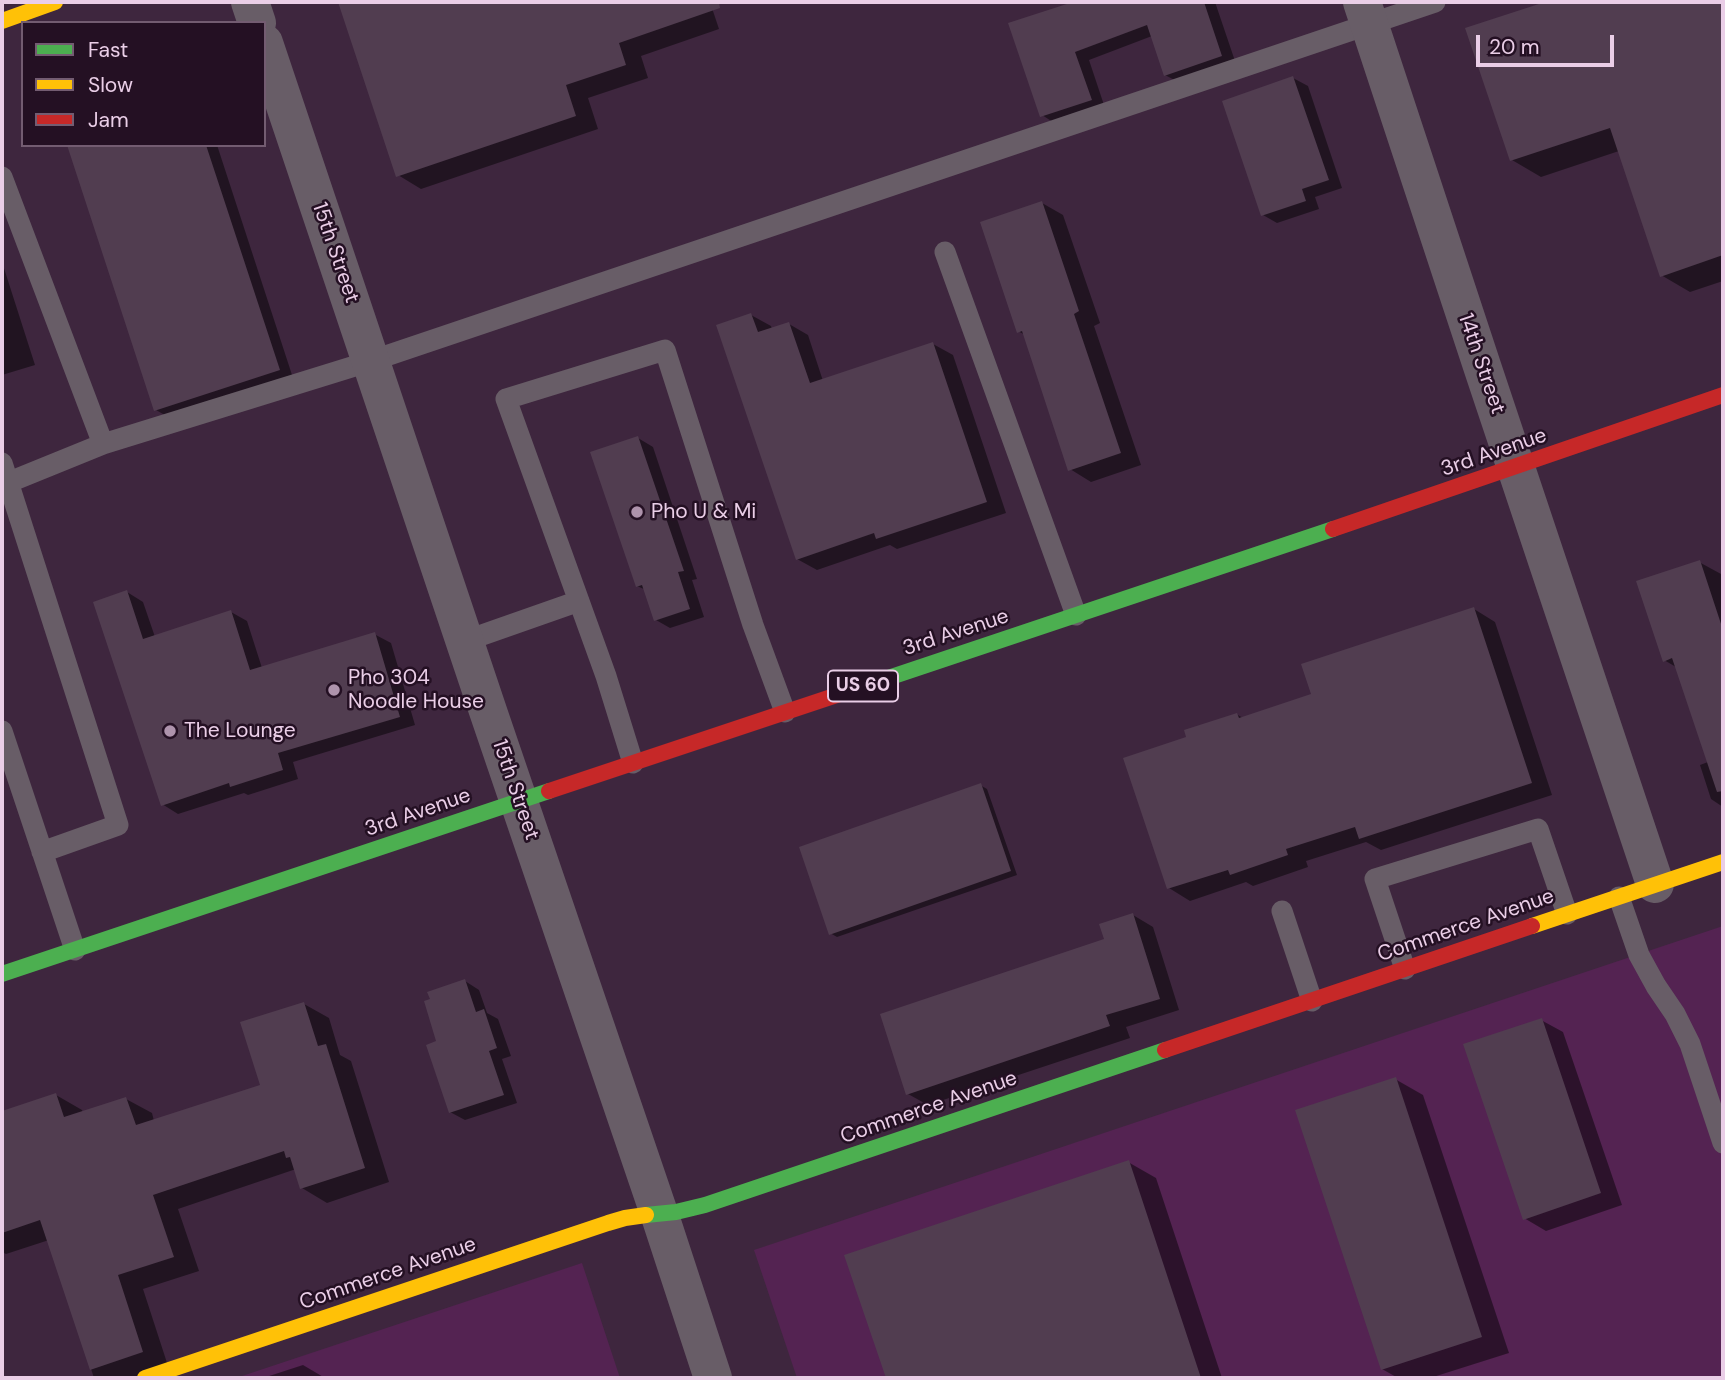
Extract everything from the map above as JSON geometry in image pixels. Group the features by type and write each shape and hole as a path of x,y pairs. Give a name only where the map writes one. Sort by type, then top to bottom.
{"main road":[{"path":"2,21 55,2"},
{"name":"3rd Avenue","path":"2,974 1516,467 1723,395"},
{"name":"Commerce Avenue","path":"145,1378 608,1223 705,1205 1723,862"}],"street":[{"path":"250,2 256,21"},
{"name":"14th Street","path":"1365,13 1656,884"},
{"name":"15th Street","path":"266,49 713,1378"}],"lane":[{"path":"42,852 118,825 4,477 371,361 1365,13 1436,2"},
{"path":"2,177 103,444"},
{"path":"944,251 1076,615"},
{"path":"633,763 606,676 506,398 665,349 753,625 785,712"},
{"path":"465,641 579,601"},
{"path":"2,731 75,950"},
{"path":"1405,969 1376,879 1538,829 1566,915"},
{"path":"1619,897 1639,955 1690,1044 1723,1143"},
{"path":"1282,911 1312,1001"}],"shaded area":[{"path":"1723,926 1723,1378 797,1378 754,1250"},
{"path":"582,1263 620,1378 236,1378"}],"building":[{"path":"338,2 719,2 720,8 619,43 626,65 566,85 576,116 396,177"},
{"path":"1073,2 1204,2 1222,56 1164,76 1147,25 1075,52 1092,100 1040,117 1008,23"},
{"path":"1545,2 1723,2 1723,255 1660,277 1610,128 1510,161 1465,28"},
{"path":"1293,76 1329,180 1302,189 1306,201 1261,216 1222,101"},
{"path":"68,147 207,147 280,370 154,411"},
{"path":"1042,201 1079,311 1074,314 1121,453 1068,471 1022,331 1017,333 980,222"},
{"path":"751,313 758,332 789,322 810,383 933,342 987,502 876,539 874,533 796,560 716,325"},
{"name":"Pho U & Mi","path":"638,436 684,571 678,572 690,609 654,621 642,585 636,587 590,452"},
{"path":"1700,560 1723,630 1723,791 1717,792 1672,658 1663,662 1636,581"},
{"path":"127,590 143,639 231,610 250,670 375,632 400,717 278,753 283,770 230,787 229,783 161,806 93,602"},
{"path":"1474,607 1532,783 1359,839 1355,827 1286,849 1288,855 1230,875 1228,870 1167,889 1123,758 1186,737 1184,730 1237,713 1239,718 1311,694 1301,664"},
{"path":"981,783 1011,871 829,935 799,847"},
{"path":"1133,913 1160,999 1106,1015 1110,1026 906,1095 880,1014 1104,939 1099,924"},
{"path":"465,979 476,1012 484,1009 497,1048 489,1051 504,1095 449,1113 426,1045 436,1041 424,1001 430,999 427,992"},
{"path":"304,1002 318,1046 326,1044 365,1168 300,1189 290,1157 286,1158 284,1151 153,1195 174,1257 118,1275 143,1352 90,1370 40,1220 2,1233 2,1111 56,1093 64,1117 126,1097 136,1125 260,1085 240,1022"},
{"path":"1542,1018 1601,1193 1523,1220 1463,1044"},
{"path":"1396,1077 1482,1337 1381,1370 1295,1110"},
{"path":"1129,1160 1201,1378 886,1378 844,1255"}],"traffic: fast":[{"path":"882,680 1333,529"},
{"path":"2,974 549,791"},
{"path":"646,1215 705,1205 1165,1050"}],"traffic: slow":[{"path":"2,21 55,2"},
{"path":"1532,926 1723,862"},
{"path":"145,1378 608,1223 646,1215"}],"traffic: jam":[{"path":"1333,529 1723,395"},
{"path":"549,791 882,680"},
{"path":"1165,1050 1532,926"}],"place":[{"name":"Pho U & Mi","path":"637,512"},
{"name":"Pho 304 Noodle House","path":"334,690"},
{"name":"The Lounge","path":"170,731"}]}
